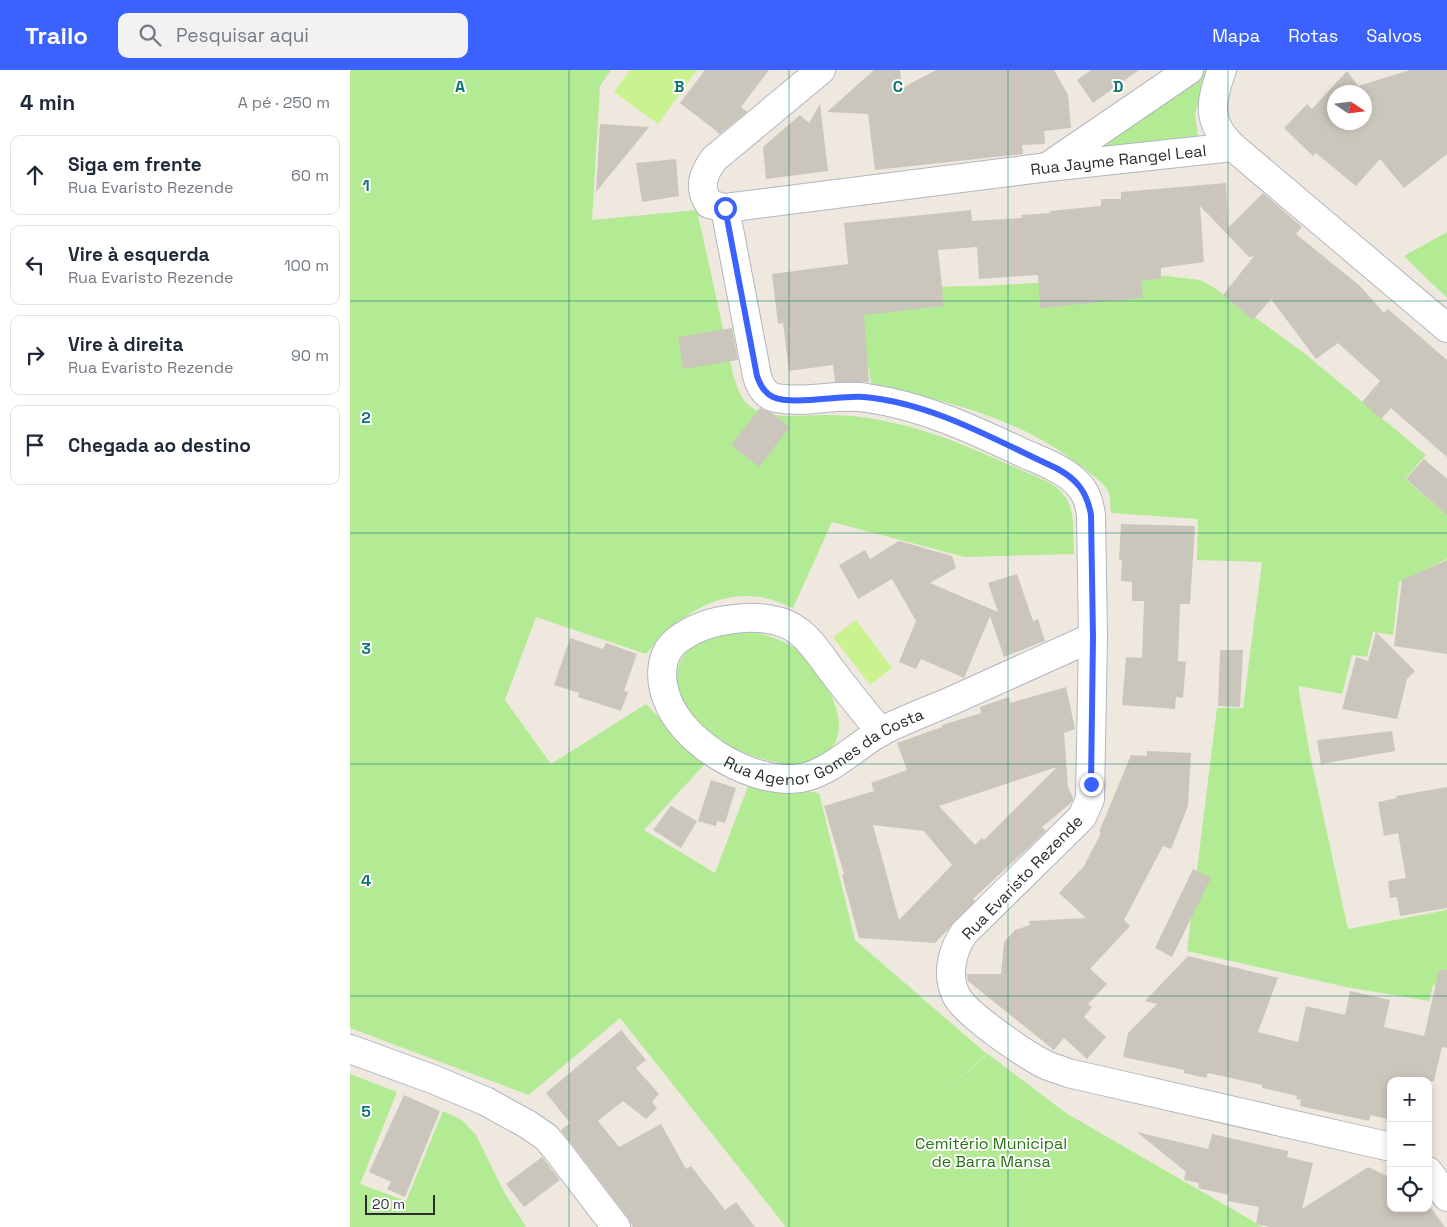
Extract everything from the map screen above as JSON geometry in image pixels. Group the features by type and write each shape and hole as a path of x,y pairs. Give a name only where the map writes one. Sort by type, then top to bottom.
{"street":[{"path":"725,208 714,207 705,198 702,181 705,172 728,146 821,70"},
{"path":"1048,167 1189,70"},
{"path":"1222,70 1214,96 1213,118 1222,137 1447,328"},
{"name":"Rua Jayme Rangel Leal","path":"725,208 1048,167 1233,147"},
{"name":"Rua Evaristo Rezende","path":"725,208 757,376 764,390 774,398 809,400 841,396 865,397 909,406 953,420 1067,474 1087,497 1091,515 1093,637 1091,784 1086,810 1082,817 964,933 954,951 952,966 952,980 957,997 965,1008 1032,1056 1047,1065 1068,1073 1387,1146"},
{"name":"Rua Agenor Gomes da Costa","path":"881,732 814,647 798,630 788,625 760,618 730,619 700,626 673,644 663,663 663,688 674,714 684,728 717,756 758,772 791,779 816,773 881,732 1093,637"},
{"path":"350,1048 485,1101 527,1124 546,1137 616,1227"},
{"path":"1432,1176 1447,1197"}],"green space":[{"name":"Cemitério Municipal de Barra Mansa","path":"350,70 611,70 600,86 592,220 697,210 733,374 740,394 750,406 772,414 791,416 854,416 913,428 971,448 1045,480 1064,495 1072,511 1074,554 965,557 832,522 793,608 761,597 743,596 711,603 696,610 670,629 646,654 536,617 505,700 551,764 646,704 704,765 644,830 715,873 749,784 819,793 855,940 987,1054 933,1101 988,1054 1066,1113 1263,1227 786,1227 620,1018 529,1095 350,1028"},
{"path":"630,70 697,70 658,124 614,92"},
{"path":"1208,70 1195,114 1199,143 1076,153"},
{"path":"1447,232 1447,298 1404,256"},
{"path":"1167,276 1200,280 1213,287 1304,353 1426,455 1405,479 1447,515 1447,559 1399,582 1393,635 1373,632 1367,657 1352,655 1342,694 1298,686 1310,755 1348,929 1447,910 1447,987 1433,985 1429,1001 1346,987 1187,951 1217,708 1243,708 1262,562 1197,560 1198,519 1111,513 1109,493 1104,485 1062,453 1037,438 1011,425 957,405 872,387 854,288 981,286"},
{"path":"856,620 892,668 870,685 833,637"},
{"path":"747,630 776,639 796,649 814,667 825,682 838,716 838,733 833,747 820,758 800,764 791,764 769,761 746,753 714,738 682,708 678,701 676,673 680,662 694,643 706,635"},
{"path":"350,1074 397,1092 360,1184 406,1201 443,1111 463,1121 476,1135 504,1192 526,1227 350,1227"}],"building":[{"path":"705,70 769,70 741,107 747,112 720,134 680,103"},
{"path":"874,70 900,70 902,88 936,70 1054,70 1068,95 1071,128 1044,131 1045,144 1022,145 1023,154 875,170 868,114 827,112"},
{"path":"1091,70 1139,70 1093,103 1077,80"},
{"path":"1410,70 1447,70 1447,154 1404,188 1380,159 1356,186 1316,153 1313,156 1284,128 1307,104 1312,109 1327,93 1327,130 1372,130 1372,85 1361,85"},
{"path":"1347,71 1357,85 1334,85"},
{"path":"820,104 828,171 766,179 763,147 800,115 809,123"},
{"path":"600,124 649,127 596,192"},
{"path":"676,159 679,196 642,202 636,163"},
{"path":"1226,183 1228,228 1263,193 1302,227 1296,234 1360,286 1384,313 1388,309 1447,360 1447,457 1391,408 1381,419 1362,402 1380,381 1338,343 1316,359 1271,299 1253,320 1223,295 1254,256 1249,257 1200,206 1204,262 1161,268 1161,279 1141,280 1143,298 1040,308 1038,275 979,279 977,247 938,250 944,306 864,315 869,382 835,382 833,365 789,371 783,323 778,324 772,274 848,264 844,223 971,210 972,221 1022,218 1021,215 1101,206 1101,199 1121,199 1121,192"},
{"path":"732,328 738,360 683,369 678,337"},
{"path":"760,408 772,413 790,427 759,467 731,445"},
{"path":"1424,459 1447,479 1447,515 1406,479"},
{"path":"1121,524 1195,526 1190,604 1180,604 1178,661 1186,662 1183,698 1176,697 1175,709 1122,705 1126,657 1142,658 1144,601 1132,601 1132,582 1121,581 1122,560 1119,560"},
{"path":"899,541 952,556 956,568 930,583 998,612 988,583 1017,574 1033,621 1038,619 1045,641 1004,657 990,616 964,678 921,659 916,669 899,662 916,621 892,579 858,599 839,565 865,550 870,559"},
{"path":"1447,560 1447,654 1394,646 1402,580"},
{"path":"1376,632 1415,671 1407,679 1397,719 1342,709 1356,657 1368,661"},
{"path":"570,638 603,649 606,643 637,654 624,691 628,692 621,711 578,697 579,693 554,685"},
{"path":"1220,650 1243,650 1240,707 1218,706"},
{"path":"1066,687 1075,729 1064,733 1068,787 1073,798 1072,802 1042,827 1046,831 973,899 975,901 935,943 859,938 842,875 844,874 824,806 874,791 871,783 907,770 897,743 942,727 942,725 981,713 980,707 1009,697 1010,703","holes":["1057,767 984,840 982,838 975,845 939,806","873,825 924,831 952,865 899,920"]},
{"path":"1392,731 1395,751 1321,764 1317,740"},
{"path":"1147,751 1191,753 1188,806 1171,849 1163,846 1124,920 1130,926 1090,969 1107,984 1088,1004 1092,1007 1084,1017 1106,1037 1087,1059 1064,1038 1054,1050 968,981 967,974 1001,974 1004,942 1015,930 1030,925 1029,921 1086,918 1059,893 1084,866 1101,833 1099,832 1131,755 1147,756"},
{"path":"711,780 736,788 725,823 717,821 716,826 698,821"},
{"path":"1447,787 1447,908 1400,916 1397,897 1390,898 1388,881 1406,878 1398,833 1384,836 1378,802 1397,798 1396,796"},
{"path":"671,806 697,821 681,848 653,830"},
{"path":"1193,869 1211,878 1172,957 1155,948"},
{"path":"1188,956 1278,978 1258,1032 1298,1042 1306,1006 1345,1015 1350,991 1390,1000 1384,1027 1424,1036 1439,970 1447,970 1447,1048 1442,1047 1434,1081 1432,1081 1432,1077 1387,1077 1387,1119 1371,1115 1369,1121 1300,1106 1301,1100 1296,1099 1297,1096 1262,1088 1262,1085 1208,1073 1206,1078 1184,1073 1184,1070 1123,1057 1128,1033 1157,1004 1145,1001"},
{"path":"621,1030 646,1060 636,1068 659,1094 652,1102 657,1108 646,1119 623,1101 598,1121 619,1147 661,1124 686,1169 691,1166 725,1210 736,1202 755,1227 633,1227 561,1130 570,1123 546,1093"},
{"path":"404,1095 440,1111 405,1197 387,1189 391,1182 369,1172"},
{"path":"1137,1132 1208,1149 1212,1134 1288,1151 1287,1157 1313,1163 1302,1209 1368,1167 1387,1176 1387,1212 1432,1212 1432,1209 1445,1227 1270,1227 1256,1224 1259,1207 1228,1201 1229,1195 1198,1188 1199,1183 1184,1180 1186,1172"},
{"path":"542,1157 560,1180 524,1207 506,1184"}],"route":[{"path":"725,208 757,376 760,386 768,394 774,398 809,400 841,396 865,397 909,406 953,420 1056,468 1067,474 1082,489 1087,497 1091,515 1093,637 1091,784"}]}
